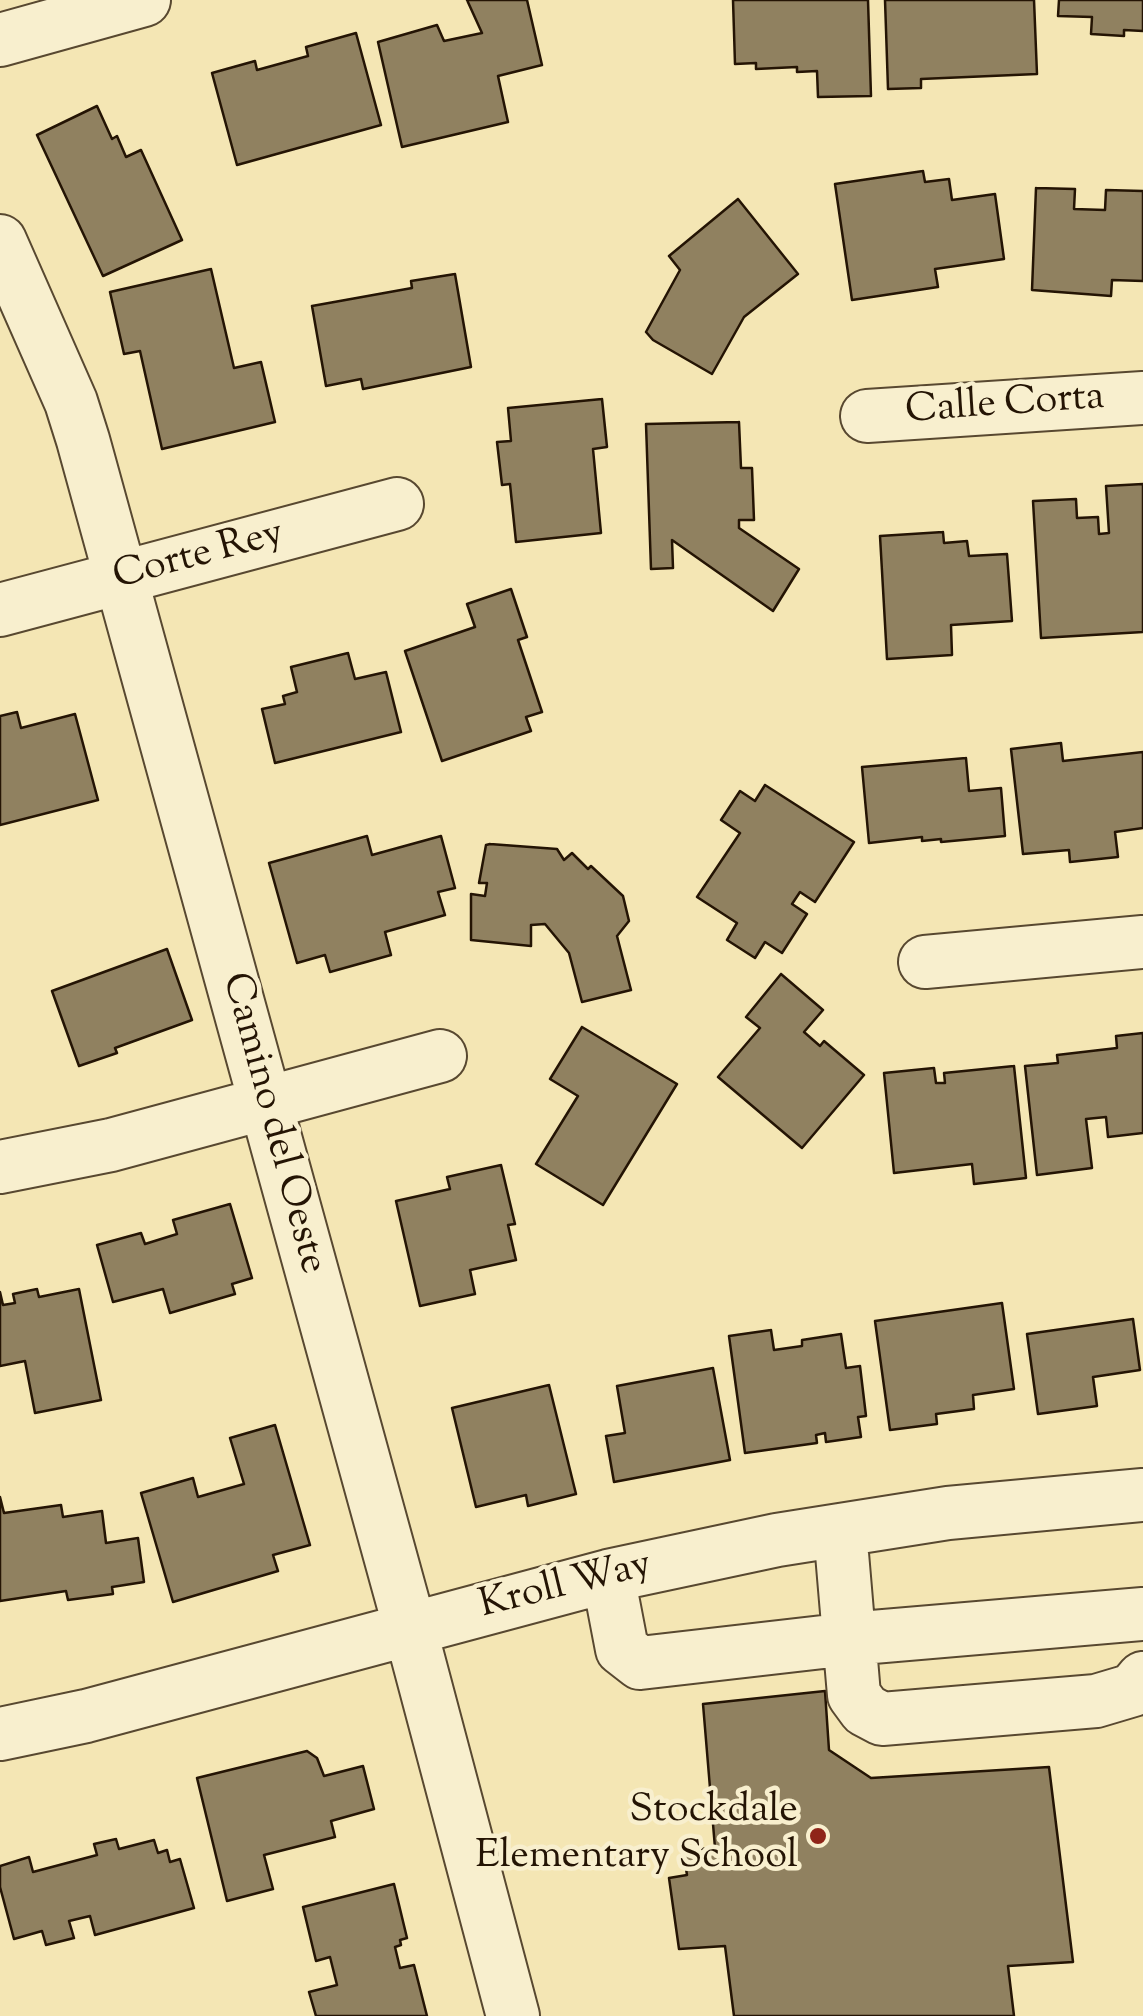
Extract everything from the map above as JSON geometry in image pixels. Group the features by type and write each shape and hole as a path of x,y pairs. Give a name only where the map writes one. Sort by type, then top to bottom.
{"street":[{"path":"0,40 144,0"},
{"name":"Camino del Oeste","path":"0,241 71,402 410,1628 513,2016"},
{"name":"Calle Corta","path":"867,416 1143,398"},
{"name":"Corte Rey","path":"0,610 397,504"},
{"path":"926,962 1143,942"},
{"path":"0,1167 111,1145 440,1056"},
{"name":"Kroll Way","path":"0,1734 86,1716 608,1576 948,1513 1143,1495"},
{"path":"840,1530 854,1695 865,1710 882,1719 1096,1701 1133,1690 1143,1678"},
{"path":"608,1576 622,1649 640,1663 849,1639 1143,1614"}],"building":[{"path":"467,0 527,0 542,65 498,76 508,122 402,147 378,42 437,25 444,41 482,33"},
{"path":"733,0 868,0 871,96 818,97 817,71 797,72 797,67 756,69 756,63 735,64"},
{"path":"885,0 1034,0 1037,74 921,79 921,88 888,89"},
{"path":"1059,0 1143,0 1143,31 1124,30 1124,36 1091,34 1092,17 1058,16"},
{"path":"356,33 381,125 237,165 212,73 255,61 257,70 308,56 306,47"},
{"path":"97,106 112,139 117,136 126,157 141,150 182,240 103,276 37,135"},
{"path":"923,171 925,182 949,179 952,200 995,194 1004,259 935,269 938,287 852,300 835,184"},
{"path":"1036,188 1075,189 1074,209 1105,210 1106,190 1143,191 1143,281 1112,280 1111,296 1032,290"},
{"path":"738,199 798,274 744,317 712,374 646,332 680,270 669,256"},
{"path":"211,269 234,368 261,362 275,422 162,449 140,351 124,354 110,292"},
{"path":"455,274 471,367 363,389 361,379 326,386 312,306 412,288 411,281"},
{"path":"602,399 607,447 593,449 601,533 516,542 510,484 502,485 497,442 511,441 508,408"},
{"path":"739,422 741,468 752,468 754,520 739,520 739,528 799,569 773,611 672,540 673,568 651,569 646,424"},
{"path":"1143,484 1143,632 1041,638 1033,501 1076,499 1077,518 1098,517 1099,534 1109,533 1106,486"},
{"path":"943,532 944,543 967,541 969,556 1007,554 1012,621 951,625 952,655 887,659 880,536"},
{"path":"511,589 527,637 518,640 542,712 526,717 531,731 442,761 405,651 475,627 467,604"},
{"path":"348,653 355,679 386,672 401,732 275,763 262,709 285,704 283,696 297,692 291,667"},
{"path":"17,712 21,728 75,714 98,800 0,825 0,716"},
{"path":"1061,743 1063,761 1143,752 1143,828 1115,832 1118,857 1070,862 1069,850 1023,854 1011,749"},
{"path":"966,758 969,791 1001,788 1005,836 941,842 922,841 922,837 869,843 862,767"},
{"path":"765,785 854,842 815,902 800,892 792,904 807,914 782,953 765,942 755,958 727,940 737,923 697,897 740,833 721,820 740,791 755,801"},
{"path":"367,836 372,855 441,836 455,888 438,892 445,915 385,932 391,955 330,972 325,955 297,963 269,863"},
{"path":"486,845 557,849 564,860 572,853 623,896 629,921 617,936 631,990 582,1002 569,953 545,924 531,925 531,946 471,940 471,894 485,896 487,883 479,883"},
{"path":"167,949 192,1020 115,1048 117,1053 79,1066 52,991"},
{"path":"781,974 823,1010 804,1032 820,1046 824,1041 864,1075 802,1148 718,1077 760,1028 746,1017"},
{"path":"582,1027 677,1084 603,1205 536,1164 578,1096 550,1079"},
{"path":"1143,1033 1143,1133 1108,1137 1106,1117 1086,1119 1092,1168 1037,1175 1025,1066 1058,1063 1057,1055 1117,1048 1116,1036"},
{"path":"1014,1066 1026,1178 974,1184 972,1164 894,1173 884,1073 934,1068 936,1083 945,1083 944,1073"},
{"path":"501,1165 515,1224 508,1225 516,1260 470,1270 475,1294 420,1306 396,1201 450,1189 447,1177"},
{"path":"230,1204 252,1278 232,1284 235,1294 170,1313 163,1289 113,1302 97,1245 141,1233 145,1244 177,1234 173,1220"},
{"path":"37,1289 39,1297 79,1289 101,1400 35,1413 25,1361 0,1366 0,1292 3,1305 15,1303 13,1294"},
{"path":"1002,1303 1014,1389 973,1395 974,1409 936,1414 937,1424 890,1430 875,1321"},
{"path":"1133,1319 1140,1370 1093,1377 1097,1406 1038,1414 1027,1334"},
{"path":"771,1330 774,1350 802,1346 802,1340 841,1334 846,1368 860,1366 866,1416 858,1417 861,1437 826,1442 825,1433 816,1435 817,1443 745,1453 729,1336"},
{"path":"713,1368 730,1460 614,1482 606,1436 625,1433 617,1386"},
{"path":"549,1385 576,1494 528,1506 526,1495 476,1507 452,1408"},
{"path":"275,1425 310,1545 273,1555 278,1571 173,1602 141,1493 193,1478 198,1497 244,1484 230,1438"},
{"path":"0,1497 4,1513 61,1505 63,1517 102,1511 106,1543 138,1538 144,1582 112,1587 113,1594 68,1600 66,1591 0,1601"},
{"path":"825,1691 829,1750 871,1778 1049,1767 1073,1962 1008,1966 1014,2016 734,2016 725,1946 679,1949 669,1878 687,1875 683,1850 715,1848 703,1704"},
{"path":"307,1751 317,1758 324,1776 363,1766 374,1809 331,1821 335,1837 264,1855 273,1889 227,1901 197,1778"},
{"path":"116,1839 119,1849 154,1840 158,1853 167,1850 170,1862 180,1859 194,1908 95,1935 90,1916 69,1921 74,1938 46,1945 42,1931 14,1939 0,1887 0,1866 29,1857 33,1872 97,1855 94,1844"},
{"path":"394,1884 407,1938 395,1947 400,1968 414,1965 427,2016 316,2016 309,1992 337,1985 330,1957 316,1961 303,1907"}],"place":[{"name":"Stockdale Elementary School","path":"818,1836"}]}
